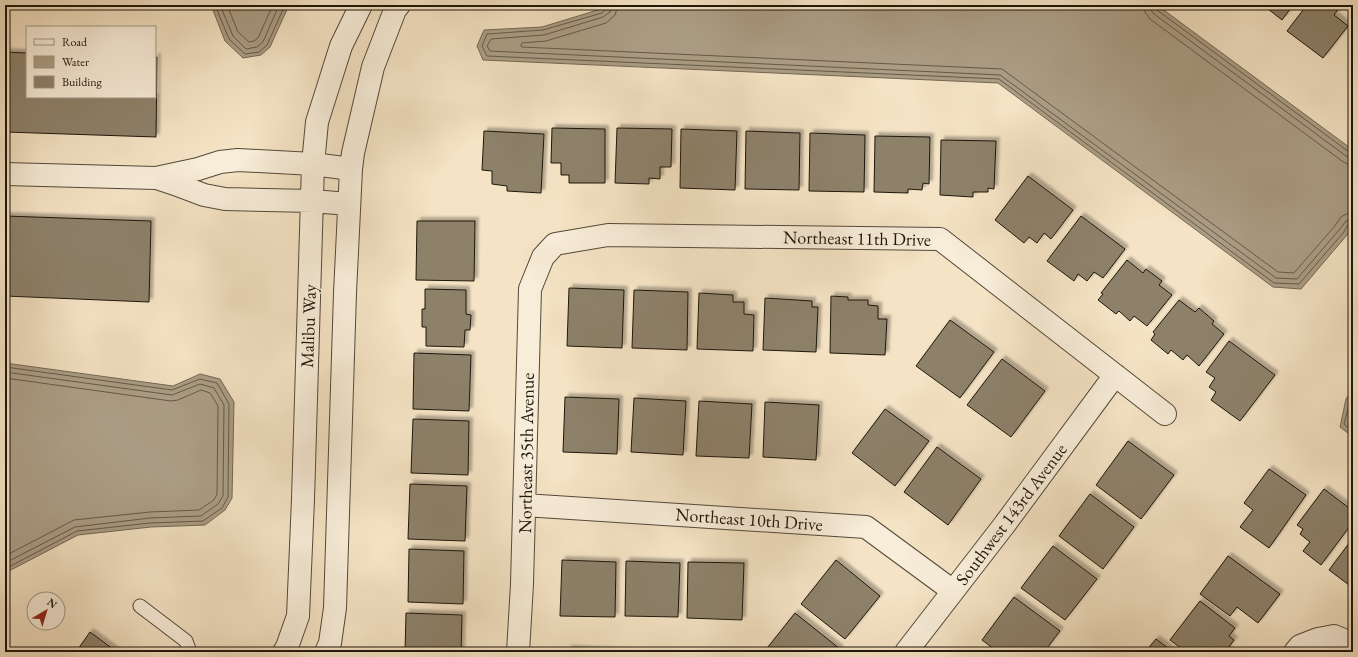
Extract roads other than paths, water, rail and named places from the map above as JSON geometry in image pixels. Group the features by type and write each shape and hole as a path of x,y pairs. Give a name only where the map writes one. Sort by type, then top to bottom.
{"street":[{"name":"Malibu Way","path":"284,652 298,616 313,164 317,122 341,46 361,5"},
{"name":"Malibu Way","path":"326,652 330,643 335,608 345,293 351,169 353,153 373,67 398,5"},
{"path":"5,174 156,178 198,170 220,162 238,160 313,164 351,169"},
{"path":"156,178 204,195 225,199 312,201 349,204"},
{"name":"Northeast 11th Drive","path":"543,257 555,244 608,235 940,239 1165,414"},
{"name":"Northeast 35th Avenue","path":"518,652 522,584 530,289 543,257"},
{"name":"Southwest 143rd Avenue","path":"906,652 1005,524 1115,375"},
{"name":"Northeast 10th Drive","path":"524,505 866,527 953,591"},
{"path":"1295,652 1300,646 1318,639 1334,636 1353,644"}],"lane":[{"path":"140,606 186,641 190,652"}],"water":[{"path":"211,5 289,5 270,47 261,55 243,58 225,41"},
{"path":"605,5 1157,5 1353,150 1353,225 1347,235 1301,289 1273,287 998,83 483,60 477,46 484,30 542,27 601,9"},
{"path":"5,363 173,386 200,374 220,379 234,402 232,498 225,510 205,525 151,527 78,535 9,571 5,575"},
{"path":"1353,389 1353,437 1340,427 1346,399"}]}
